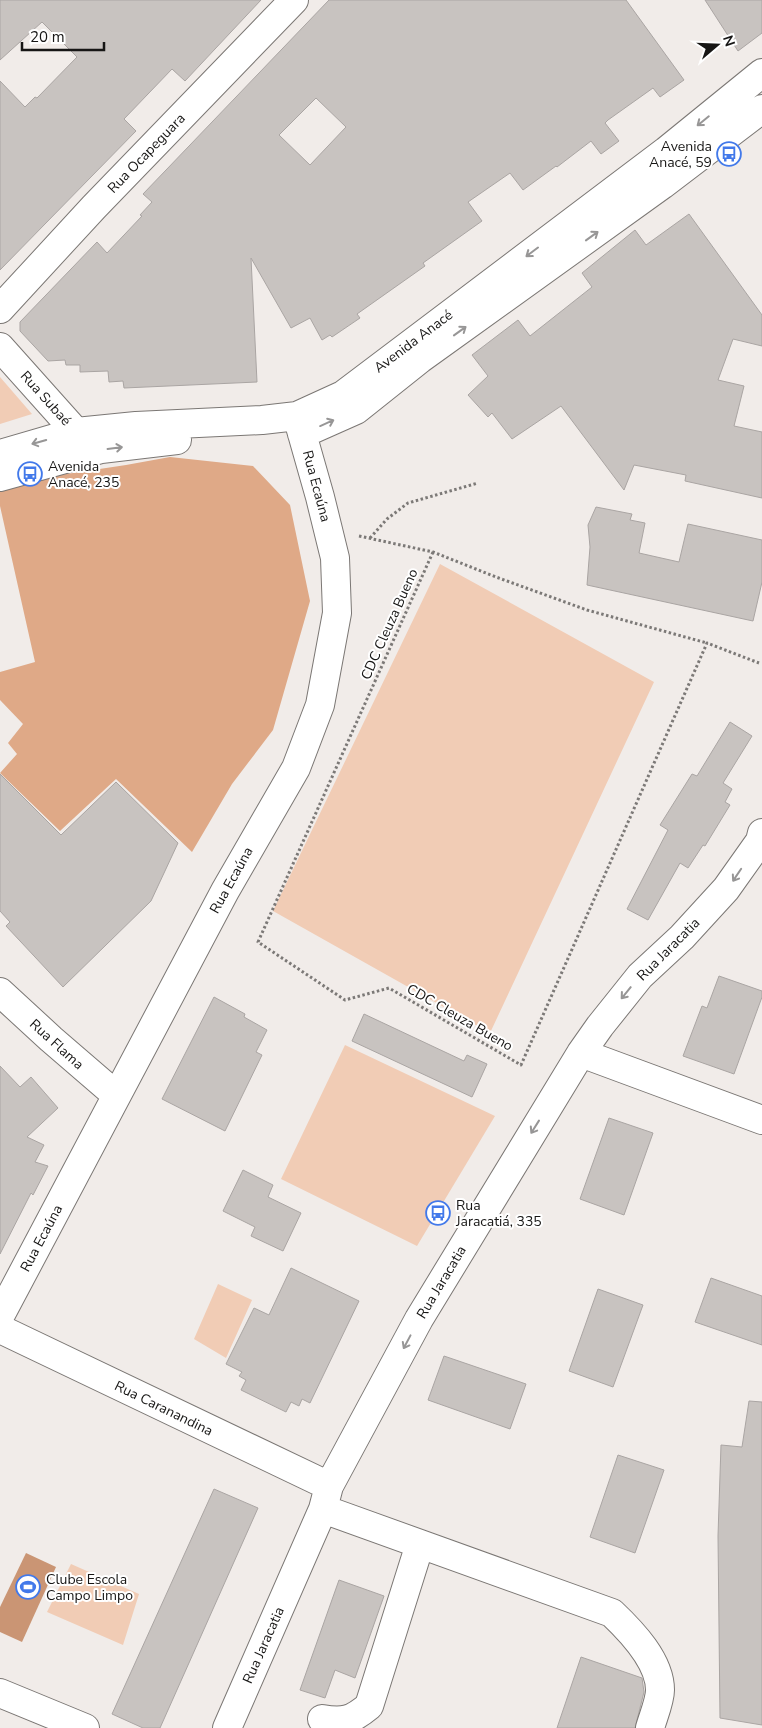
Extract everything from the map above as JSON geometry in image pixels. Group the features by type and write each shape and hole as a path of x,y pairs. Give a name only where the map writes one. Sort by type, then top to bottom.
{"street":[{"name":"Rua Ocapeguara","path":"0,309 94,207 294,0"},
{"name":"Avenida Anacé","path":"392,369 762,73"},
{"name":"Avenida Anacé","path":"0,454 82,442 101,449 300,424 343,395 392,369 662,185 762,109"},
{"name":"Rua Subaé","path":"0,347 82,442"},
{"name":"Rua Ecaúna","path":"0,1316 224,891 296,768 320,705 337,613 335,558 300,424"},
{"name":"Avenida Anacé","path":"0,477 82,442"},
{"name":"Rua Jaracatia","path":"227,1728 326,1498 419,1320 580,1053 640,976 682,937 726,889 760,841 762,833"},
{"name":"Rua Flama","path":"0,992 116,1095"},
{"path":"580,1053 762,1120"},
{"name":"Rua Caranandina","path":"0,1329 326,1498 420,1544 612,1614 630,1630 654,1664 660,1690 650,1728"},
{"path":"322,1719 338,1722 355,1717 369,1706 420,1544"},
{"path":"0,1693 85,1728"}],"path":[{"path":"370,538 387,519 408,503 478,483"},
{"path":"328,529 433,552 587,610 707,643 759,663"},
{"name":"CDC Cleuza Bueno","path":"433,552 258,942 345,1000 389,988 521,1065 707,643"}],"shaded area":[{"path":"0,377 32,414 0,424"},
{"path":"170,457 253,466 290,505 310,601 273,730 232,784 192,852 116,779 60,831 0,773 17,754 8,743 23,724 0,700 0,672 35,662 0,506 0,484"},
{"path":"440,564 654,682 490,1033 273,911"},
{"path":"345,1045 495,1116 417,1246 281,1179"},
{"path":"218,1284 252,1300 226,1358 194,1339"},
{"name":"Clube Escola Campo Limpo","path":"26,1553 56,1567 22,1642 0,1632 0,1607"},
{"path":"71,1564 139,1594 123,1645 47,1612"}],"building":[{"path":"0,0 261,0 185,81 172,69 124,119 136,131 0,270 0,81 25,107 35,97 37,98 77,57 42,22 0,60"},
{"path":"329,0 626,0 684,80 660,97 653,88 608,120 605,123 619,141 601,154 591,141 523,190 510,173 468,202 482,221 423,263 425,266 357,314 360,318 332,337 330,335 322,340 310,318 291,328 251,258 257,382 124,388 123,381 109,382 108,371 80,372 80,365 66,365 65,360 48,361 20,331 20,322 97,242 107,253 142,216 140,215 152,202 143,194","holes":["316,98 346,127 310,165 279,135"]},
{"path":"705,0 762,0 762,33 738,51"},
{"path":"689,214 762,315 762,346 733,339 718,380 744,386 734,426 762,432 762,498 685,481 686,475 634,465 624,490 561,406 512,439 492,413 488,417 468,395 488,376 472,355 518,320 530,336 592,287 582,273 635,230 646,245"},
{"path":"596,507 632,514 630,520 645,523 639,553 679,562 688,524 762,540 762,582 753,621 587,585 590,547 588,525"},
{"path":"730,722 752,736 723,783 732,789 725,802 730,805 705,846 703,845 688,868 680,863 648,920 627,909 668,830 660,825 692,774 697,776"},
{"path":"0,774 61,835 116,782 178,843 151,901 63,987 6,926 10,922 0,911"},
{"path":"719,976 762,991 762,997 734,1074 683,1056 702,1006 707,1008"},
{"path":"214,997 245,1014 244,1017 267,1030 256,1052 262,1055 225,1131 162,1099"},
{"path":"364,1014 464,1061 467,1055 487,1064 472,1097 352,1041"},
{"path":"0,1066 20,1087 31,1077 58,1108 27,1137 44,1145 35,1162 48,1166 33,1195 31,1193 0,1254"},
{"path":"609,1118 653,1133 624,1215 580,1199"},
{"path":"243,1170 273,1185 268,1197 301,1213 283,1251 251,1236 255,1227 223,1211"},
{"path":"291,1268 359,1301 310,1403 302,1399 299,1406 291,1402 286,1412 241,1390 246,1380 239,1376 242,1372 226,1364 254,1308 269,1315"},
{"path":"711,1278 762,1296 762,1345 695,1322"},
{"path":"598,1289 643,1305 613,1387 569,1371"},
{"path":"444,1356 526,1384 510,1429 428,1400"},
{"path":"749,1401 762,1402 762,1725 720,1718 718,1536 721,1445 742,1447"},
{"path":"618,1455 664,1470 635,1553 590,1537"},
{"path":"214,1489 258,1508 160,1728 143,1728 112,1714"},
{"path":"339,1580 384,1596 355,1678 335,1670 325,1698 300,1690"},
{"path":"581,1657 642,1678 644,1692 635,1728 557,1728"}],"place":[{"name":"Avenida Anacé, 59","path":"729,154"},
{"name":"Avenida Anacé, 235","path":"30,474"},
{"name":"Rua Jaracatiá, 335","path":"438,1213"},
{"name":"Clube Escola Campo Limpo","path":"28,1587"}]}
